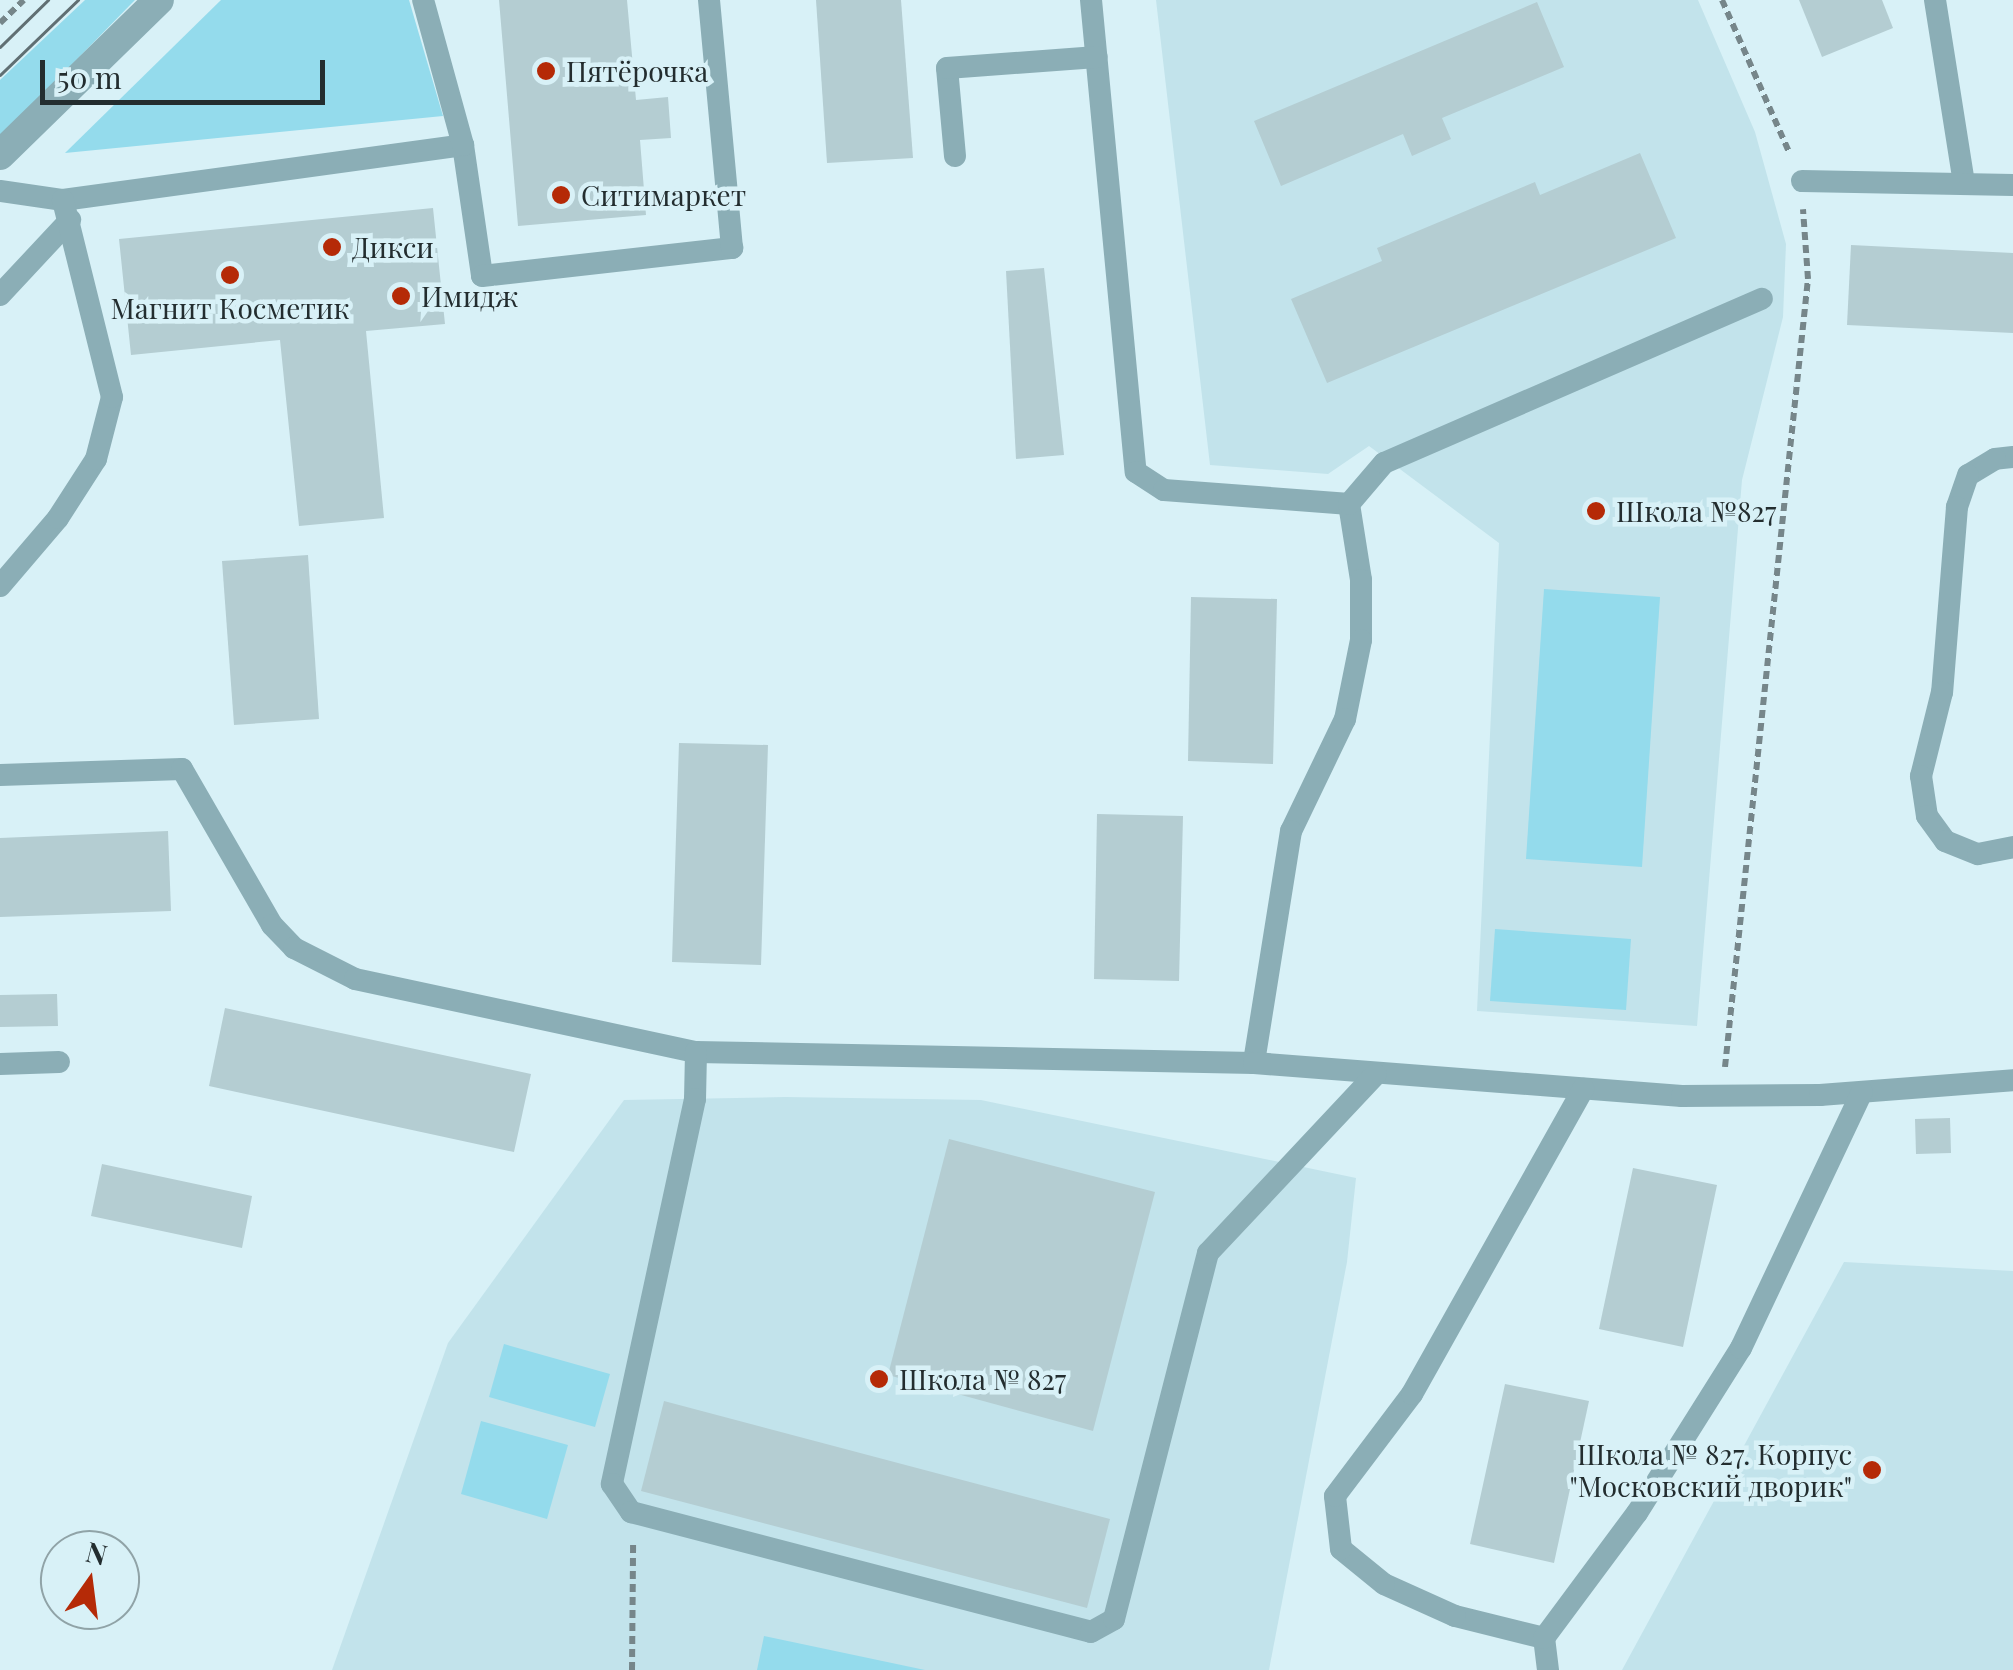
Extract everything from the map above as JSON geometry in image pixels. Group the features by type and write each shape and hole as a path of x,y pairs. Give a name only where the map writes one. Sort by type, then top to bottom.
{"street":[{"path":"0,155 158,0"}],"lane":[{"path":"423,0 463,144 482,276 732,248 709,0"},
{"path":"1091,0 1136,472 1164,490 1348,504"},
{"path":"1935,0 1964,183"},
{"path":"955,156 948,68 1096,57"},
{"path":"0,191 67,210 463,144"},
{"path":"1802,181 2013,184"},
{"path":"0,295 67,210"},
{"path":"0,586 58,518 96,459 112,397 67,210"},
{"path":"1348,504 1384,463 1762,299"},
{"path":"2013,457 1995,458 1968,475 1957,506 1942,692 1921,776 1927,816 1944,841 1978,854 2013,848"},
{"path":"1254,1063 1291,831 1345,720 1361,640 1361,580 1348,504"},
{"path":"0,775 182,769 272,924 294,948 355,979 696,1052 1254,1063 1722,1096 1862,1092 2013,1080"},
{"path":"696,1052 695,1099 612,1484 630,1512 1091,1632 1114,1619 1208,1254 1376,1074"},
{"path":"0,1064 59,1062"},
{"path":"1544,1638 1456,1616 1384,1584 1341,1549 1336,1496 1412,1394 1582,1089"},
{"path":"1548,1670 1544,1638 1637,1513 1741,1348 1862,1092"}],"path":[{"path":"0,23 24,0"},
{"path":"1722,0 1802,181 1808,279 1722,1096"},
{"path":"630,1512 636,1575 632,1670"}],"shaded area":[{"path":"85,0 135,0 0,138 0,80"},
{"path":"221,0 409,0 443,116 65,153"},
{"name":"Школа №827","path":"1156,0 1698,0 1755,132 1786,244 1783,317 1742,480 1697,1026 1477,1011 1499,543 1369,446 1328,474 1210,465"},
{"path":"1544,589 1660,597 1642,867 1526,859"},
{"path":"1495,929 1631,939 1626,1010 1490,1001"},
{"name":"Школа № 827","path":"624,1100 981,1100 1356,1178 1347,1262 1269,1670 332,1670 448,1343"},
{"name":"Школа № 827. Корпус \"Московский дворик\"","path":"1844,1262 2013,1271 2013,1670 1622,1670"},
{"path":"504,1344 610,1374 595,1427 489,1397"},
{"path":"481,1421 568,1445 547,1519 461,1494"},
{"path":"764,1636 925,1670 757,1670"}],"building":[{"path":"499,0 627,0 636,100 668,97 671,138 640,140 646,215 518,226"},
{"path":"816,0 901,0 913,158 827,163"},
{"path":"1799,0 1882,0 1893,28 1822,57"},
{"path":"1537,2 1564,67 1442,118 1451,139 1412,156 1403,134 1281,186 1254,121"},
{"path":"1640,153 1676,238 1327,383 1291,299 1382,261 1377,248 1535,182 1540,195"},
{"path":"433,208 445,324 366,331 384,518 299,526 280,340 131,355 119,239"},
{"path":"1851,245 2013,253 2013,333 1847,325"},
{"path":"1044,268 1064,455 1016,459 1006,271"},
{"path":"308,555 319,719 234,725 222,561"},
{"path":"1191,597 1277,599 1273,764 1188,761"},
{"path":"679,743 768,745 761,965 672,962"},
{"path":"1097,814 1183,816 1179,981 1094,979"},
{"path":"168,831 171,911 0,917 0,838"},
{"path":"57,994 58,1026 0,1027 0,995"},
{"path":"225,1008 531,1074 514,1152 209,1086"},
{"path":"1950,1118 1951,1153 1916,1154 1915,1119"},
{"path":"949,1139 1155,1192 1093,1431 888,1375"},
{"path":"102,1164 252,1196 242,1248 91,1216"},
{"path":"1633,1168 1717,1185 1683,1347 1599,1329"},
{"path":"1505,1384 1589,1401 1554,1563 1470,1544"},
{"path":"664,1401 1110,1519 1087,1608 641,1491"}],"tram line":[{"path":"0,47 48,0"},
{"path":"0,75 78,0"}],"place":[{"name":"Пятёрочка","path":"546,71"},
{"name":"Ситимаркет","path":"561,195"},
{"name":"Дикси","path":"332,247"},
{"name":"Магнит Косметик","path":"230,275"},
{"name":"Имидж","path":"401,296"},
{"name":"Школа №827","path":"1596,511"},
{"name":"Школа № 827","path":"879,1379"},
{"name":"Школа № 827. Корпус \"Московский дворик\"","path":"1872,1470"}]}
